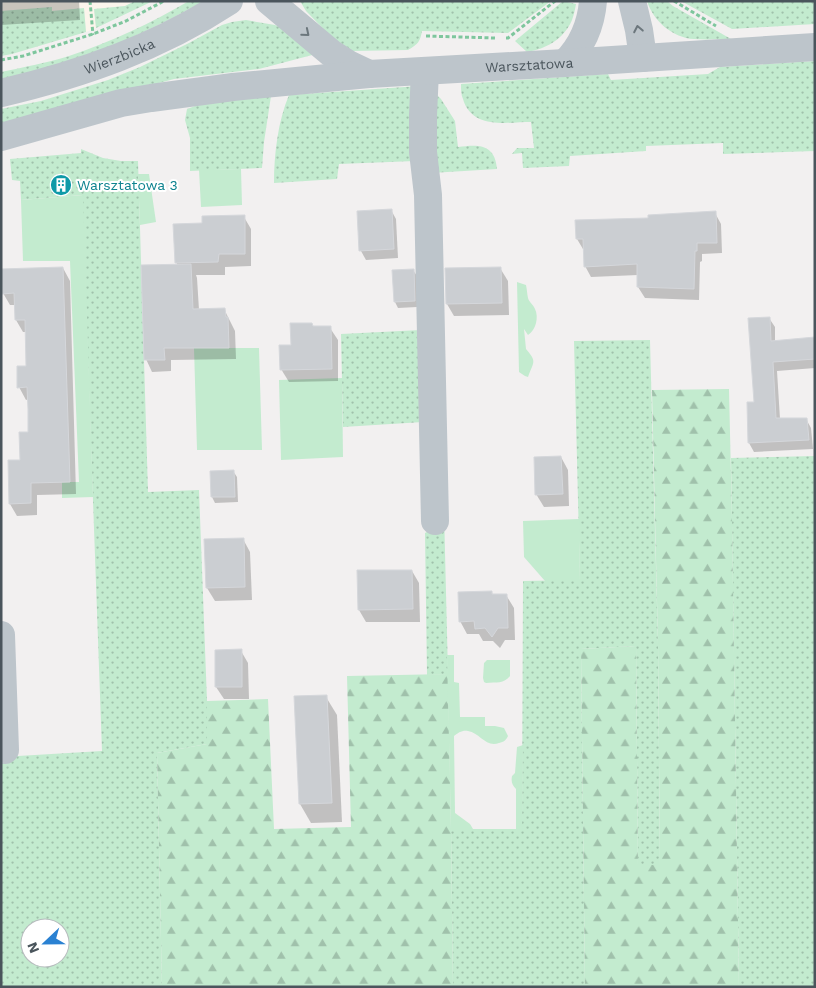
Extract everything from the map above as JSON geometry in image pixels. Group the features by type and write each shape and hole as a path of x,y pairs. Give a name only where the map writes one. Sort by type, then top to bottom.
{"street":[{"name":"Wierzbicka","path":"1,93 66,77 99,66 186,27 229,1"},
{"name":"Warsztatowa","path":"269,1 331,53 369,74 565,64 815,47"},
{"path":"632,1 639,30 642,58"},
{"path":"593,4 594,23 599,39 610,60"},
{"path":"565,64 583,39 593,4"},
{"path":"425,71 423,152 428,196 435,521"},
{"path":"1,137 88,112 144,100 233,88 369,74"},
{"path":"1,635 5,750"}],"path":[{"path":"90,1 92,30"},
{"path":"1,60 23,56 93,34 126,21 164,1"},
{"path":"426,36 508,38 555,1"}],"shaded area":[{"path":"1,1 135,1 125,6 94,9 96,28 86,32 84,8 52,11 51,7 1,11"}],"green space":[{"path":"135,1 153,1 96,28 94,9 125,6"},
{"path":"189,1 204,1 147,31 107,48 67,63 1,79 1,72 52,61 100,45 130,32"},
{"path":"300,1 551,1 508,33 422,31 418,42 408,50 352,51 337,43 306,11"},
{"path":"563,1 576,4 569,27 559,38 547,46 527,52 515,41"},
{"path":"647,1 667,1 731,39 694,39 671,32 659,22"},
{"path":"681,1 815,1 815,24 732,29"},
{"path":"52,7 52,11 84,8 86,32 1,56 1,11"},
{"path":"246,20 275,25 289,31 316,54 259,69 174,79 1,125 1,109 41,101 108,80 140,67 222,25"},
{"path":"815,61 815,151 723,154 723,143 646,146 646,151 570,156 569,166 523,168 522,153 512,154 517,148 534,148 531,122 501,123 482,120 474,116 468,109 461,92 461,84 608,74 611,80 708,74 720,67"},
{"path":"419,86 423,422 343,427 341,334 421,330 415,161 339,164 337,179 274,183 279,127 289,95"},
{"path":"437,95 455,121 458,147 479,146 489,150 496,161 497,169 431,173"},
{"path":"271,96 262,168 190,171 190,138 185,120 187,109 203,100"},
{"path":"81,149 103,158 138,161 148,492 199,490 207,744 157,753 162,987 1,987 1,757 102,751 82,195 21,200 20,181 12,180 10,159 81,153"},
{"path":"241,169 242,205 201,207 199,170"},
{"path":"138,174 149,174 156,222 140,225"},
{"path":"83,195 93,497 62,498 62,482 79,482 70,261 23,261 21,200"},
{"path":"517,282 526,285 529,301 534,307 537,316 535,327 531,333 528,335 524,329 526,349 533,359 533,365 528,377 519,372"},
{"path":"650,340 658,643 660,865 638,865 636,646 581,649 585,987 453,987 451,829 522,829 523,581 580,580 574,341"},
{"path":"194,348 259,348 262,450 197,450"},
{"path":"342,378 343,457 281,460 279,380"},
{"path":"729,389 739,987 585,987 581,649 636,646 638,865 660,865 658,643 652,390"},
{"path":"815,456 815,987 739,987 731,458"},
{"path":"444,511 448,674 427,675 425,533 434,528"},
{"path":"579,519 580,581 545,581 524,557 523,521"},
{"path":"447,655 454,655 454,682 459,683 460,717 485,717 485,726 504,728 508,736 504,741 490,744 468,731 462,731 454,736 455,813 470,824 473,829 451,829"},
{"path":"487,660 510,660 510,676 508,679 484,682 484,663"},
{"path":"448,674 453,987 162,987 157,753 207,744 207,701 268,699 274,829 351,827 347,676"},
{"path":"523,745 522,830 516,830 516,789 512,783 512,776 515,773 517,747"}],"building":[{"path":"392,209 394,249 359,251 357,211"},
{"path":"716,211 717,243 697,243 694,289 637,287 637,264 584,267 583,239 576,239 575,220 648,218 648,215"},
{"path":"245,215 245,254 219,254 218,262 175,263 173,224 202,223 202,216"},
{"path":"191,264 193,309 225,308 226,317 228,317 229,348 164,348 165,360 144,360 141,265"},
{"path":"63,267 70,482 31,483 31,503 9,504 8,460 20,460 19,432 28,432 27,387 17,388 17,366 26,366 25,320 15,320 14,293 2,294 1,269"},
{"path":"501,267 502,303 446,304 445,268"},
{"path":"414,269 415,301 394,302 392,270"},
{"path":"770,317 771,341 815,337 815,359 773,362 776,418 807,418 809,440 748,443 747,402 754,402 748,318"},
{"path":"290,323 312,323 313,326 331,326 332,369 280,370 279,345 291,345"},
{"path":"561,456 563,494 535,495 534,457"},
{"path":"234,470 235,497 211,497 210,471"},
{"path":"244,538 245,587 206,588 204,539"},
{"path":"357,570 412,570 413,609 358,610"},
{"path":"492,591 492,594 507,594 508,628 498,628 492,637 485,628 475,629 474,621 459,622 458,592"},
{"path":"242,649 242,687 215,687 215,650"},
{"path":"327,695 332,803 299,804 294,696"}],"place":[{"name":"Warsztatowa 3","path":"61,185"}]}
